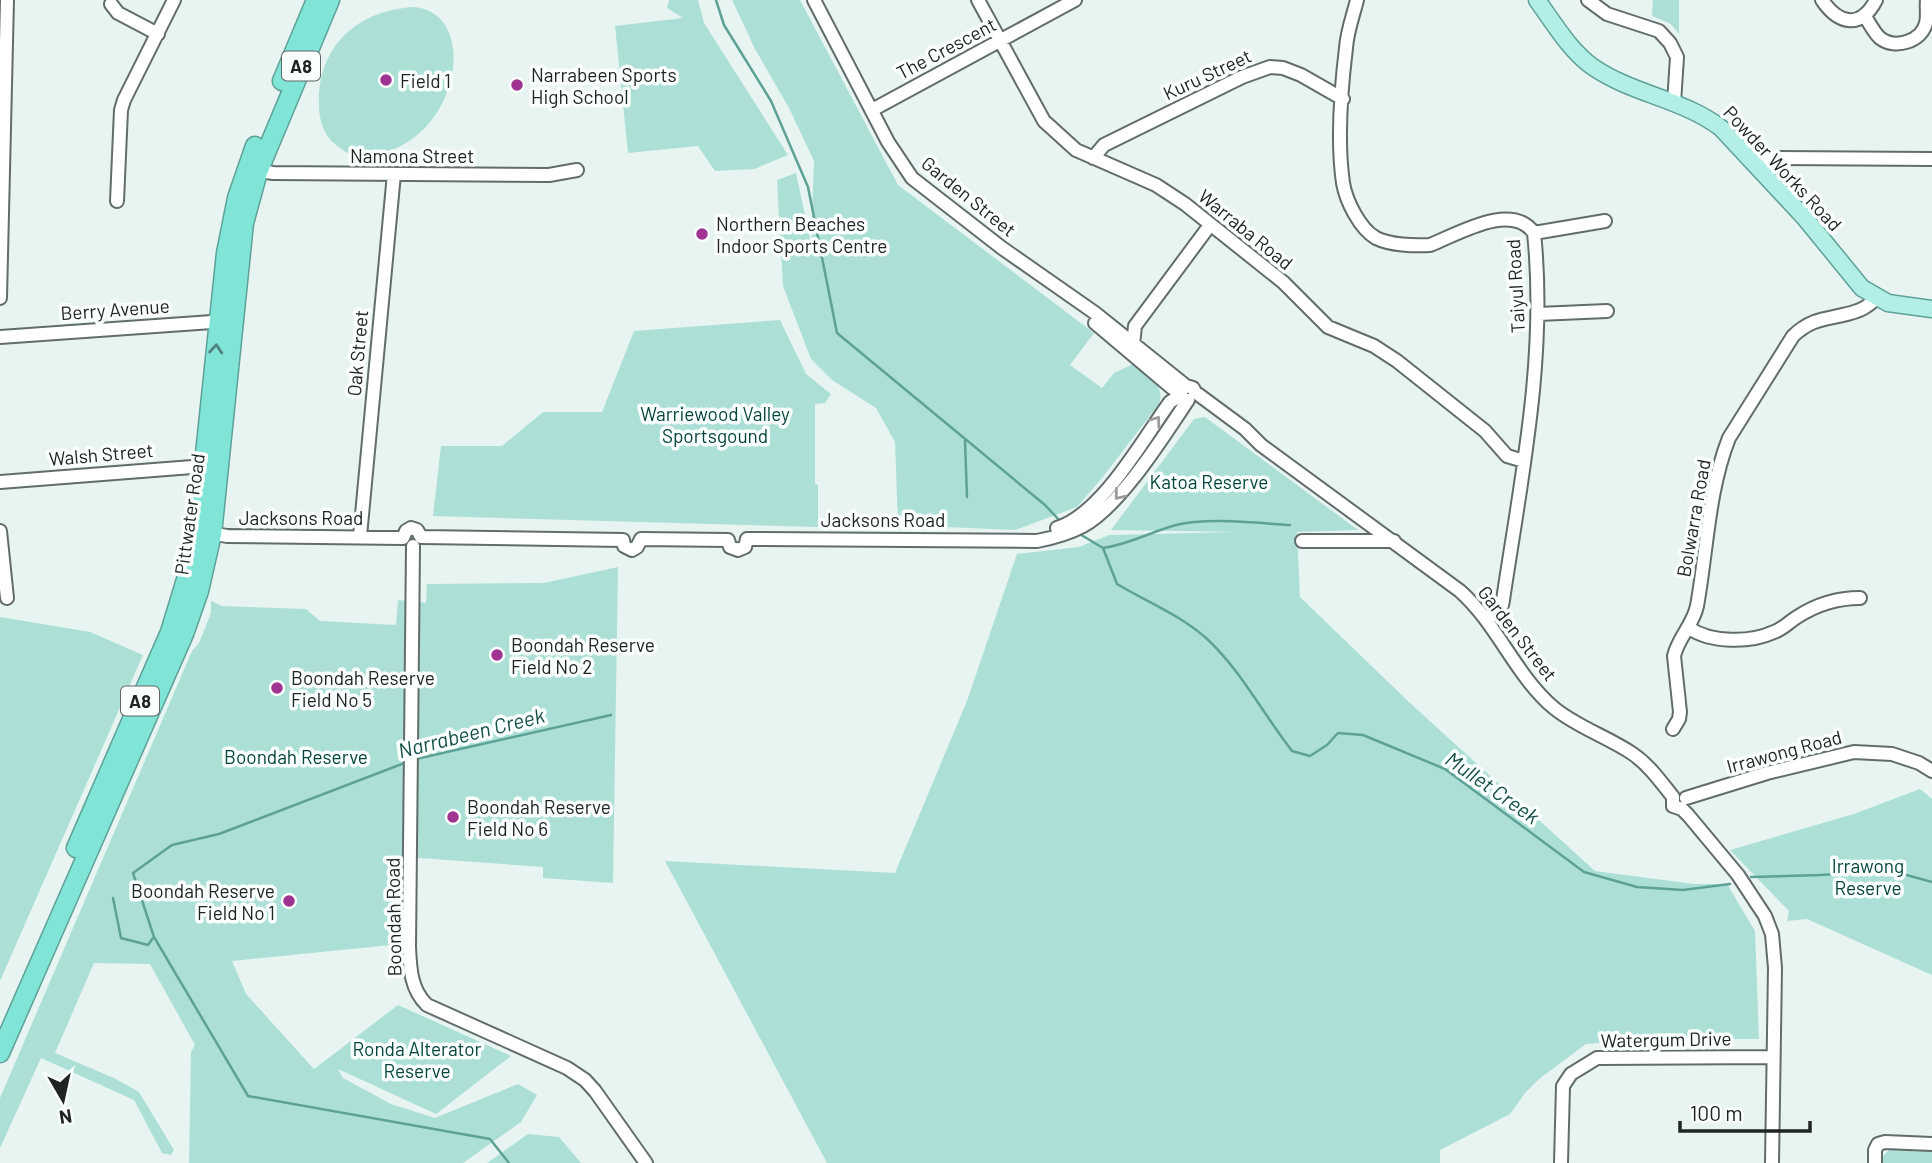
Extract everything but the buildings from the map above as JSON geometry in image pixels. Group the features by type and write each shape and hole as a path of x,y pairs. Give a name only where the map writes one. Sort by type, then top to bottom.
{"highway":[{"name":"Pittwater Road","path":"0,1053 184,634 199,591 226,321 231,223 316,0"},
{"name":"Pittwater Road","path":"252,170 330,0"},
{"name":"Pittwater Road","path":"0,1023 170,632 205,532 205,466 226,321"}],"main road":[{"name":"Powder Works Road","path":"1537,0 1577,52 1591,65 1612,78 1706,117 1721,128 1804,217 1862,288 1888,303 1932,309"}],"street":[{"path":"0,298 6,0"},
{"path":"117,201 121,110 174,0"},
{"name":"Garden Street","path":"814,0 900,162 912,178 1095,313 1133,345 1183,395"},
{"name":"Warraba Road","path":"978,0 1044,121 1068,144 1093,158 1156,185 1185,204 1283,282 1328,327 1374,346 1397,361 1485,430 1507,456 1524,461"},
{"name":"The Crescent","path":"872,110 1076,0"},
{"name":"Taiyul Road","path":"1357,0 1346,46 1341,138 1343,184 1349,203 1363,224 1377,238 1408,245 1430,246 1506,218 1528,224 1534,233 1538,314 1537,362 1503,600 1502,605 1487,620"},
{"path":"1588,0 1607,14 1660,31 1677,57 1674,103"},
{"path":"1822,0 1838,18 1856,19 1864,15 1875,0"},
{"path":"1864,15 1881,39 1895,44 1906,43 1915,38 1926,23 1927,0"},
{"path":"111,4 118,13 158,34"},
{"name":"Kuru Street","path":"1093,158 1104,145 1242,76 1270,67 1283,68 1301,75 1343,99"},
{"path":"1753,164 1777,158 1932,159"},
{"name":"Namona Street","path":"252,170 549,175 577,170"},
{"name":"Oak Street","path":"360,536 394,174"},
{"path":"1534,233 1605,221"},
{"path":"1133,345 1135,326 1210,225"},
{"name":"Garden Street","path":"1062,291 1108,336 1183,395 1240,435 1261,445 1460,591 1487,620 1528,680 1555,708 1633,754 1680,801 1738,875 1770,926 1774,950 1772,1163"},
{"name":"Bolwarra Road","path":"1673,729 1680,712 1674,656 1697,606 1715,491 1729,438 1793,336 1801,328 1814,321 1856,312 1877,298"},
{"path":"1538,314 1606,311"},
{"name":"Berry Avenue","path":"0,337 226,321"},
{"path":"1116,331 1135,326"},
{"name":"Jacksons Road","path":"205,532 227,536 360,536 412,540 623,540 624,545 632,550 637,548 641,539 728,540 736,532 743,533 747,539 1020,540 1056,533 1112,503 1154,450 1183,395"},
{"name":"Jacksons Road","path":"1080,522 1183,395"},
{"name":"Walsh Street","path":"0,482 205,466"},
{"path":"0,531 7,598"},
{"name":"Boondah Road","path":"412,540 410,961 417,996 427,1005 568,1068 585,1080 646,1163"},
{"path":"1302,541 1394,541"},
{"path":"1689,628 1707,637 1747,639 1777,631 1807,611 1827,602 1860,598"},
{"name":"Irrawong Road","path":"1680,801 1779,770 1854,752 1892,754 1931,769"},
{"name":"Watergum Drive","path":"1561,1163 1563,1086 1571,1074 1597,1058 1773,1057"},
{"path":"1875,1163 1878,1144 1932,1144"}],"green space":[{"path":"669,0 698,0 704,23 788,155 754,169 715,171 698,146 628,153 615,26 683,18 667,8"},
{"path":"732,0 800,0 898,185 1094,333 1070,365 1102,388 1114,373 1133,364 1158,385 1159,404 1077,507 1015,530 898,525 895,442 876,408 832,380 811,359 783,286 777,180 796,173 811,243 814,161"},
{"path":"1653,0 1679,0 1679,34 1671,24 1652,16"},
{"name":"Field 1","path":"414,7 436,15 449,34 454,58 449,86 437,112 417,135 389,151 355,155 347,153 332,141 321,121 320,84 325,65 333,49 359,24 375,15"},
{"name":"Warriewood Valley Sportsgound","path":"780,320 806,374 831,394 825,403 815,404 818,527 433,516 441,446 502,446 543,412 602,412 634,331"},
{"name":"Katoa Reserve","path":"1205,417 1358,530 1297,532 1300,597 1411,704 1595,871 1694,884 1727,884 1755,931 1759,1039 1646,1039 1586,1044 1539,1079 1510,1114 1440,1150 1440,1163 827,1163 665,861 895,873 967,701 1017,554 1079,547 1109,535 1238,532 1111,530 1194,419"},
{"name":"Boondah Reserve","path":"618,567 613,883 543,878 543,867 392,856 391,945 232,961 246,994 314,1069 398,1005 511,1056 436,1114 338,1069 343,1078 391,1104 435,1118 518,1084 537,1095 521,1122 463,1163 189,1163 191,1052 195,1045 150,964 94,963 55,1053 114,1078 139,1092 174,1150 171,1155 162,1153 134,1100 41,1058 0,1148 0,1098 192,651 199,643 211,613 211,601 222,606 306,609 320,621 396,625 398,600 426,603 427,584 544,583"},
{"path":"0,617 90,632 143,655 0,981"},
{"name":"Irrawong Reserve","path":"1920,789 1932,799 1932,975 1807,919 1787,921 1789,911 1730,850 1854,814"},
{"path":"528,1134 559,1137 581,1163 487,1163"},
{"path":"1889,1150 1932,1150 1932,1163 1883,1163 1883,1156"}],"waterway":[{"path":"716,0 724,25 771,101 808,187 837,333 1045,505 1061,522"},
{"path":"965,441 967,497"},
{"path":"1103,548 1123,544 1176,525 1203,521 1290,525"},
{"name":"Mullet Creek","path":"1078,533 1103,548 1117,584 1185,622 1219,651 1292,751 1310,756 1327,745 1338,733 1363,735 1445,769 1584,872 1637,887 1683,890 1730,884"},
{"name":"Narrabeen Creek","path":"416,759 611,715"},
{"name":"Narrabeen Creek","path":"407,762 219,834 172,845 133,873 154,937 248,1096 490,1139 509,1163"},
{"name":"Mullet Creek","path":"1751,877 1892,871 1932,882"},
{"name":"Narrabeen Creek","path":"113,898 121,938 148,945 153,938"}],"place":[{"name":"Field 1","path":"386,80"},
{"name":"Narrabeen Sports High School","path":"517,85"},
{"name":"Northern Beaches Indoor Sports Centre","path":"702,234"},
{"name":"Boondah Reserve Field No 2","path":"497,655"},
{"name":"Boondah Reserve Field No 5","path":"277,688"},
{"name":"Boondah Reserve Field No 6","path":"453,817"},
{"name":"Boondah Reserve Field No 1","path":"289,901"}],"park label":[{"name":"Ronda Alterator Reserve","path":"417,1059"}]}
